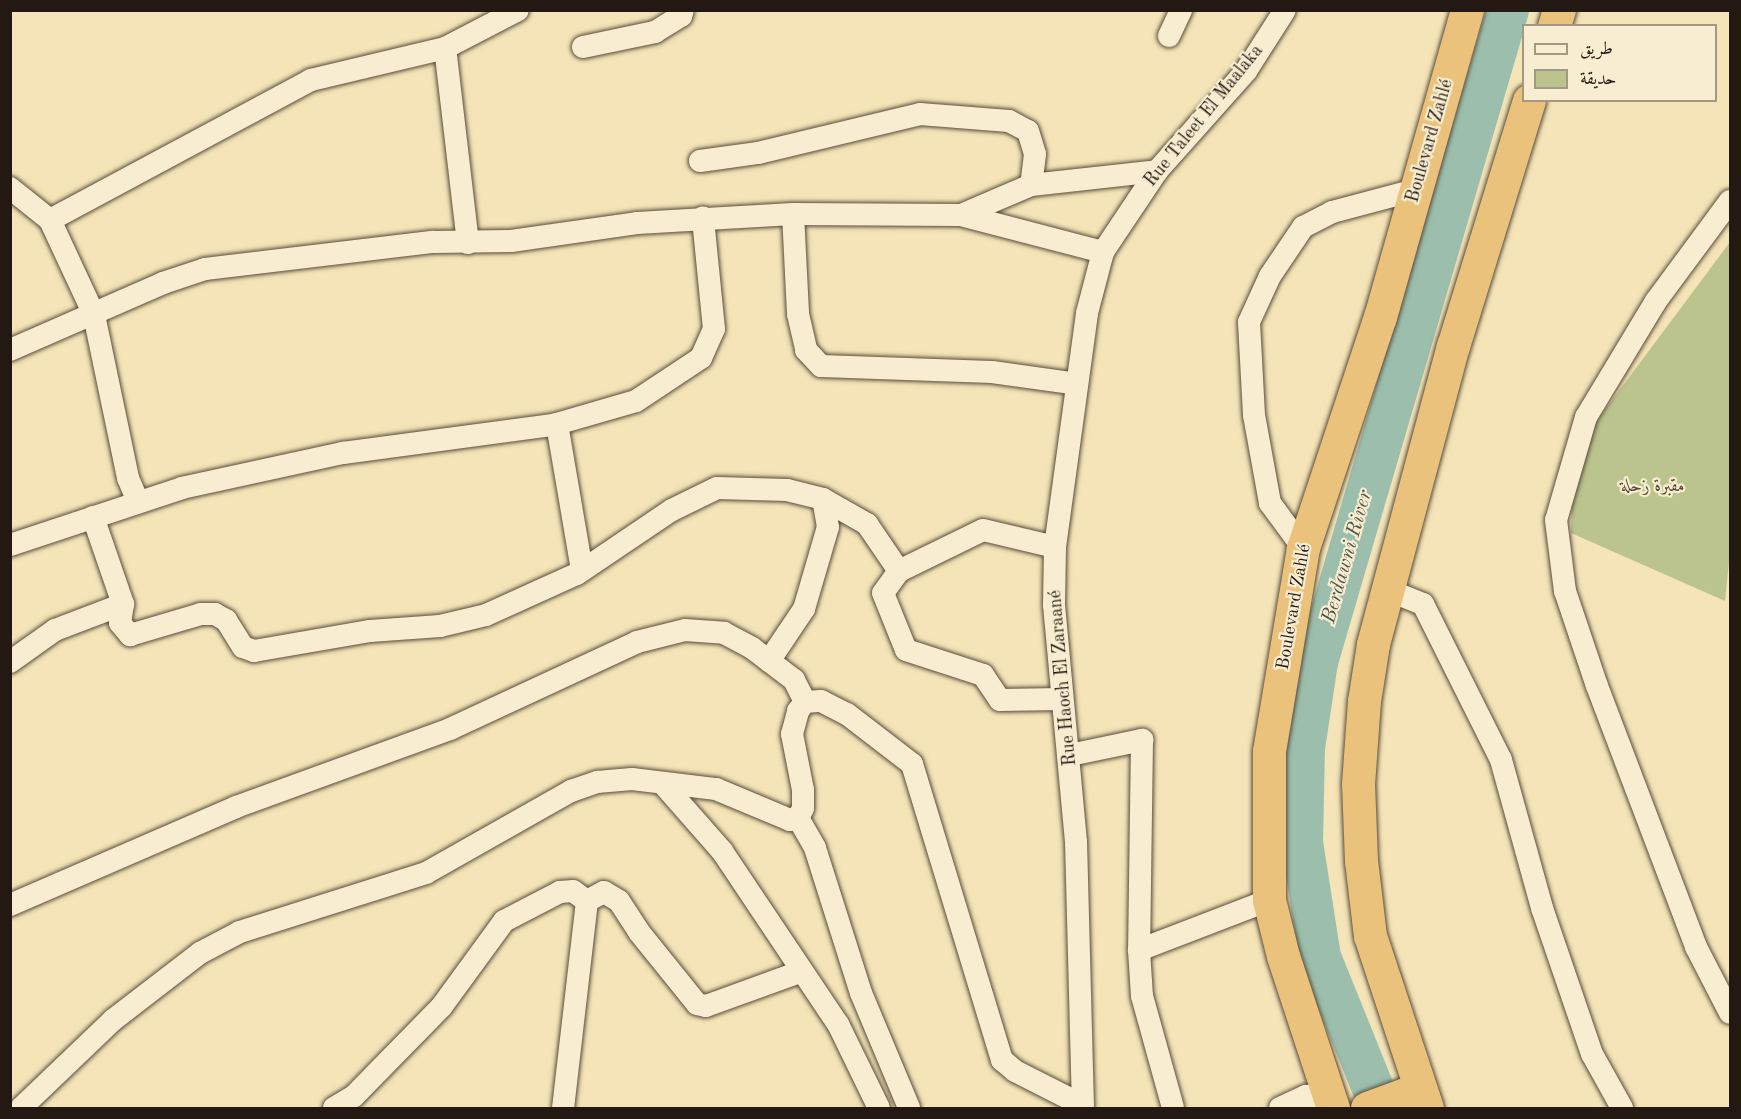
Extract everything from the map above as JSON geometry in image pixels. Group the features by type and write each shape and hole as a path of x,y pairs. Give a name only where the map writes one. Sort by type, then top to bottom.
{"highway":[{"name":"Boulevard Zahlé","path":"1331,1104 1283,956 1269,900 1266,855 1269,751 1303,548 1380,317 1467,10"},
{"path":"1367,1108 1423,1099 1370,936 1361,861 1358,784 1364,701 1373,644 1453,346 1528,102"}],"street":[{"path":"50,220 311,80 445,48 518,10"},
{"path":"583,47 655,32 681,16 683,10"},
{"path":"1169,36 1181,10"},
{"name":"Rue Taleet El Maalaka","path":"1103,252 1157,171 1246,71 1285,10"},
{"path":"445,48 468,243"},
{"path":"700,161 758,153 920,114 1009,121 1028,130 1035,154 1030,185"},
{"path":"961,215 1030,185 1157,171"},
{"path":"10,188 50,220 93,315 128,478 138,502"},
{"path":"1303,548 1270,503 1254,415 1249,322 1270,276 1303,227 1332,212 1415,190"},
{"path":"1731,201 1656,301 1586,417 1567,472 1556,520 1565,591 1597,686 1696,947 1731,1013"},
{"path":"10,350 163,283 205,269 366,249 468,243 703,218 793,214 961,215 1103,252"},
{"path":"793,214 798,314 806,350 821,366 992,372 1077,384"},
{"path":"10,545 182,488 343,453 557,424 636,401 701,358 714,329 703,218"},
{"name":"Rue Haoch El Zaraané","path":"1082,1107 1076,844 1070,755 1062,699 1054,605 1055,547 1087,313 1103,252"},
{"path":"557,424 582,570"},
{"path":"93,517 123,604 120,623 130,635 201,614 215,614 226,620 243,647 254,651 370,630 440,626 486,615 582,570 672,510 717,489 788,490 823,499 867,524 899,571"},
{"path":"769,660 804,609 828,527 823,499"},
{"path":"1055,547 983,530 899,571 883,593 906,650 983,675 1000,700 1062,699"},
{"path":"1388,590 1423,604 1501,760 1542,908 1592,1054 1622,1108"},
{"path":"10,662 55,630 123,604"},
{"path":"10,905 236,807 450,729 637,642 685,630 724,633 769,660 794,680 805,702"},
{"path":"21,1108 135,1002 192,958 230,938 426,873 571,791 597,782 632,779 664,785 716,789 790,820 798,818 803,808 802,790 792,734 798,711 805,702 821,701 847,714 912,764 1002,1060 1015,1071 1082,1107"},
{"path":"1070,755 1142,740 1138,950 1142,996 1173,1108"},
{"path":"664,785 722,851 800,972 838,1024 879,1108"},
{"path":"798,818 815,848 861,993 909,1108"},
{"path":"334,1108 354,1096 442,1006 504,921 560,892 573,891 587,901"},
{"path":"587,901 604,892 619,901 639,932 697,1004 706,1006 800,972"},
{"path":"1138,950 1269,900"},
{"path":"563,1108 587,901"},
{"path":"1280,1108 1306,1096 1331,1104"}],"green space":[{"name":"مقبرة زحلة","path":"1730,242 1730,552 1725,601 1571,533 1572,481 1595,423"}],"waterway":[{"name":"Berdawni River","path":"1381,1108 1320,957 1302,842 1304,748 1317,662 1508,10"}]}
